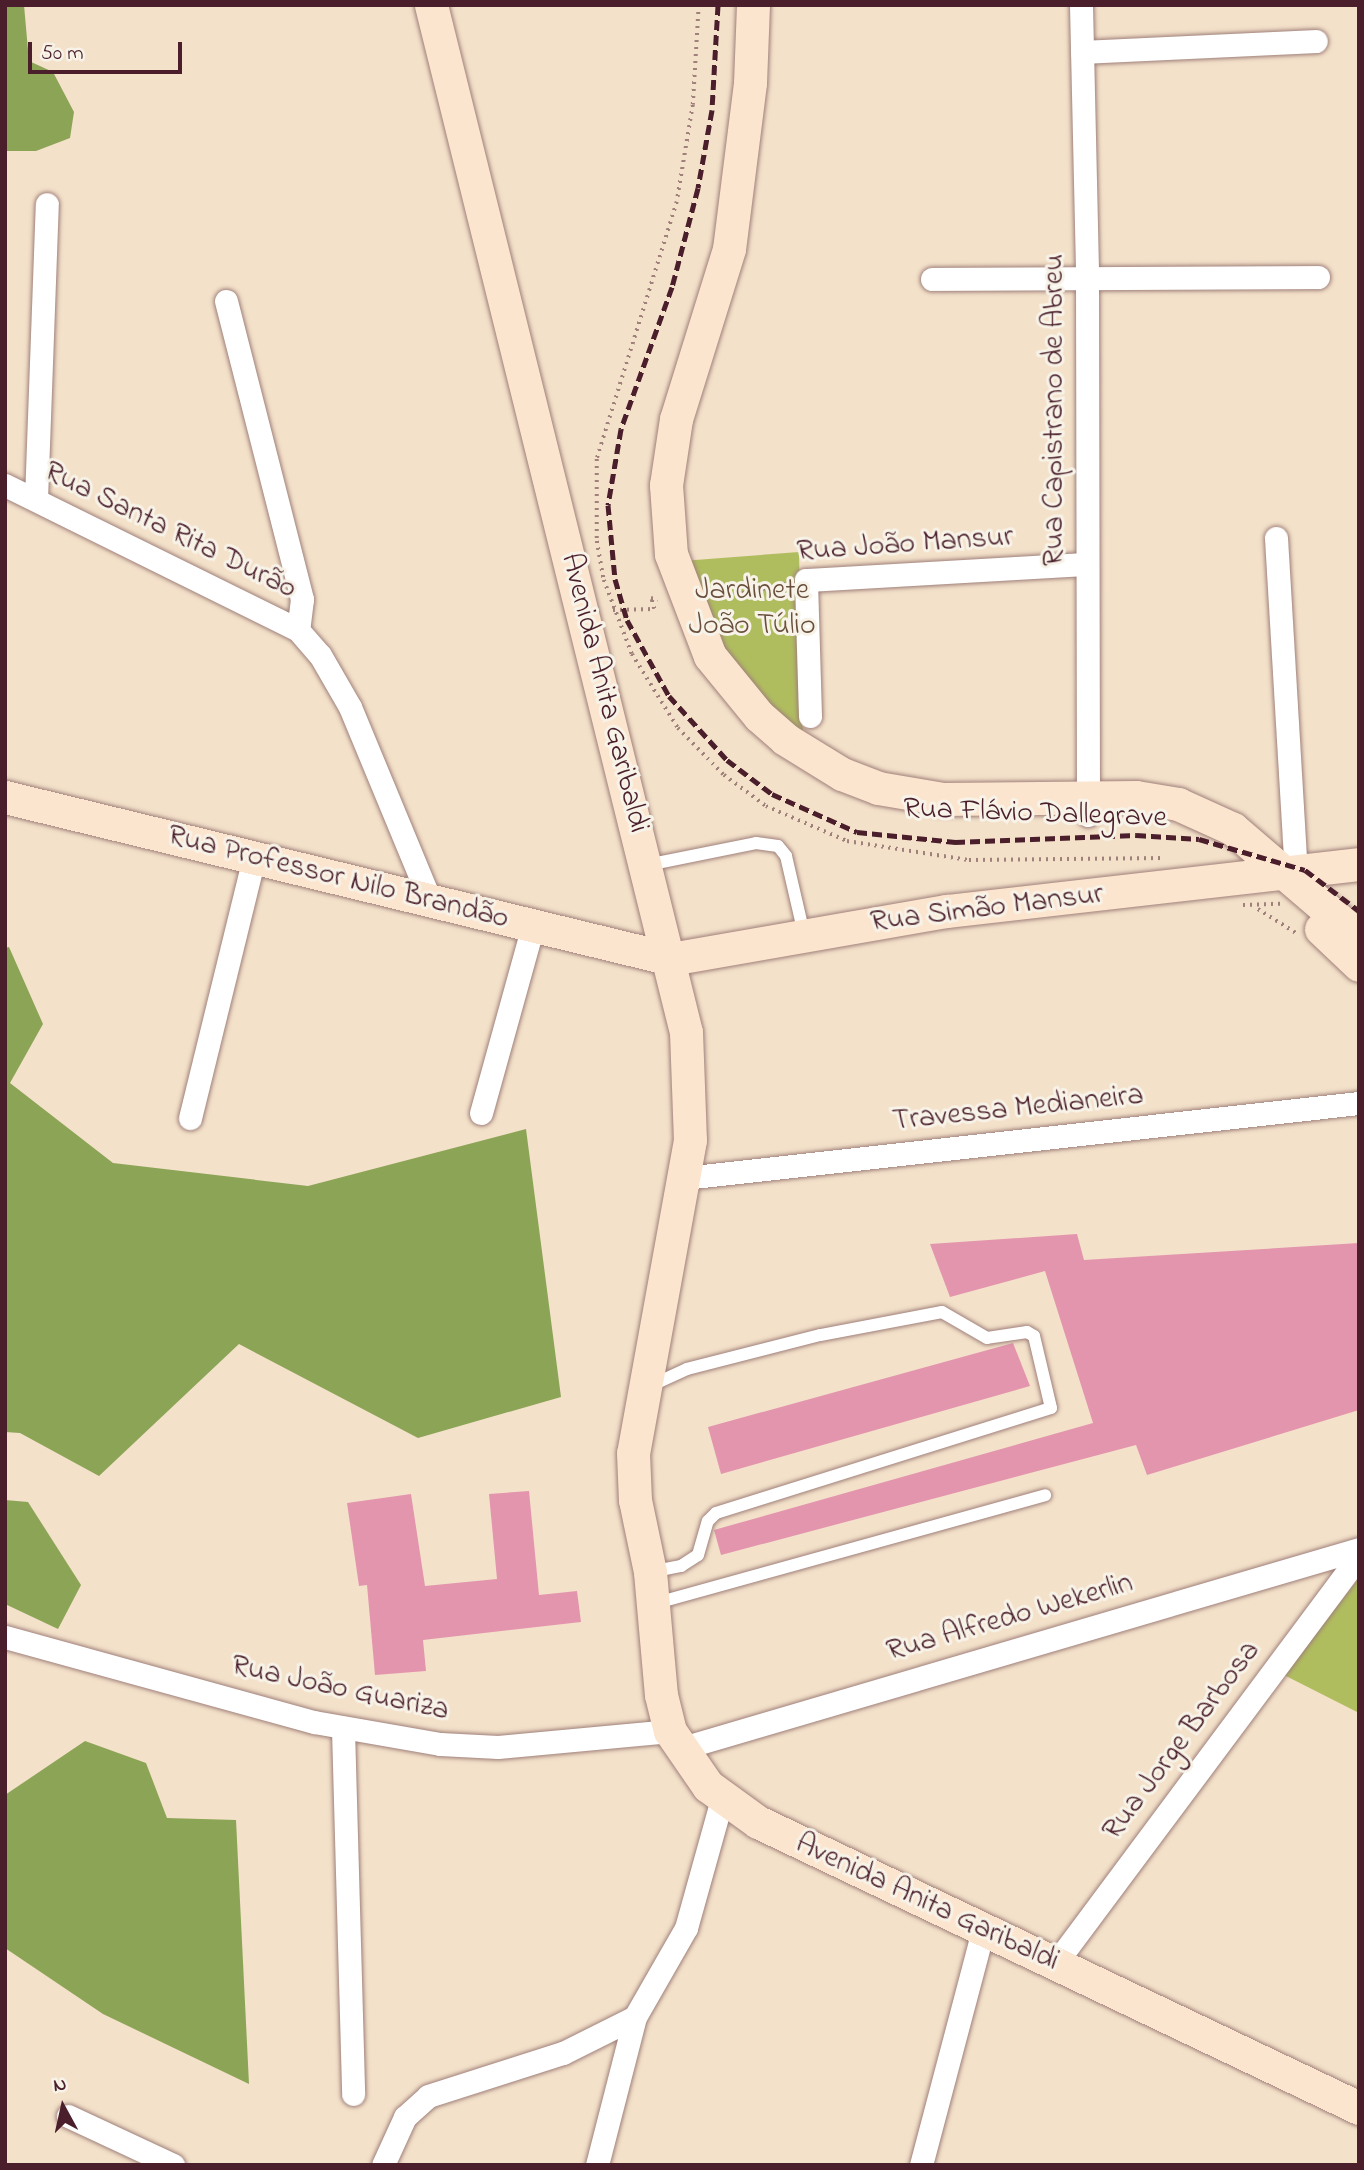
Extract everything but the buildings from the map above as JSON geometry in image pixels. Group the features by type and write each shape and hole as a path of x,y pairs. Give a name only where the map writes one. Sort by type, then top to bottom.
{"main road":[{"name":"Avenida Anita Garibaldi","path":"431,5 599,611 647,865 671,959 691,1067 685,1178 633,1453 634,1489 650,1572 661,1695 675,1740 722,1799 780,1834 1359,2108"},
{"name":"Rua Flávio Dallegrave","path":"753,5 750,83 725,269 676,419 666,485 672,602 710,656 759,716 785,739 842,774 878,788 943,799 1088,806 1172,817 1199,825 1288,872 1347,927"},
{"name":"Rua Flávio Dallegrave","path":"734,202 672,365 647,448 645,490 653,562 680,641 700,676 727,712 793,769 866,803 953,817 1088,806"},
{"name":"Rua Professor Nilo Brandão","path":"5,797 671,959"},
{"name":"Rua Flávio Dallegrave","path":"1288,872 1359,965"},
{"name":"Rua Simão Mansur","path":"671,959 947,911 1288,872 1354,872"},
{"path":"1347,927 1329,892 1354,872"}],"street":[{"name":"Rua Capistrano de Abreu","path":"1081,5 1087,278 1088,806"},
{"path":"1082,52 1315,41"},
{"path":"36,499 47,204"},
{"path":"932,279 1318,277"},
{"path":"226,301 302,599 298,630"},
{"name":"Rua Santa Rita Durão","path":"5,485 298,630 320,655 350,707 430,900"},
{"path":"1276,538 1288,872"},
{"name":"Rua João Mansur","path":"806,580 1087,564"},
{"path":"806,580 810,716"},
{"path":"190,1118 254,858"},
{"path":"481,1113 533,926"},
{"name":"Travessa Medianeira","path":"685,1178 1359,1103"},
{"name":"Rua Alfredo Wekerlin","path":"675,1740 1359,1549"},
{"name":"Rua Jorge Barbosa","path":"1055,1964 1359,1556"},
{"name":"Rua João Guariza","path":"5,1637 343,1729 498,1747 675,1740"},
{"path":"343,1729 352,2094"},
{"path":"597,2165 635,2017 686,1927 722,1799"},
{"path":"921,2165 983,1930"},
{"path":"383,2165 405,2117 428,2096 562,2053 635,2017"},
{"path":"68,2116 173,2165"}],"lane":[{"path":"647,865 756,844 778,846 786,856 804,934"},
{"path":"644,1389 687,1370 820,1335 942,1312 987,1338 1027,1332 1034,1336 1051,1408 716,1513 708,1521 698,1555 681,1566 650,1572"},
{"path":"653,1604 1045,1495"}],"path":[{"path":"699,5 693,104 677,202 597,459 599,611 632,654 678,728 724,775 766,806 801,823 847,841 969,860 1169,858"},
{"name":"Rua João Mansur","path":"599,611 654,609 651,598 672,602 806,580"},
{"path":"1257,908 1301,936"}],"green space":[{"path":"5,5 24,5 29,61 53,72 74,112 70,138 36,151 5,151"},
{"name":"Jardinete João Túlio","path":"799,552 803,740 728,662 682,561"},
{"path":"9,947 43,1024 10,1083 113,1163 308,1186 526,1129 561,1397 418,1438 239,1344 99,1476 20,1433 5,1432 5,948"},
{"path":"5,1500 28,1502 81,1585 58,1629 5,1604"},
{"path":"1359,1578 1359,1713 1284,1675"},
{"path":"85,1741 146,1763 167,1818 236,1820 249,2084 103,2014 5,1948 5,1795"}],"railway":[{"path":"718,5 712,110 698,188 672,287 621,429 608,505 615,579 627,620 669,696 727,760 772,794 857,832 955,842 1136,835 1199,839 1305,870 1359,911"}]}
